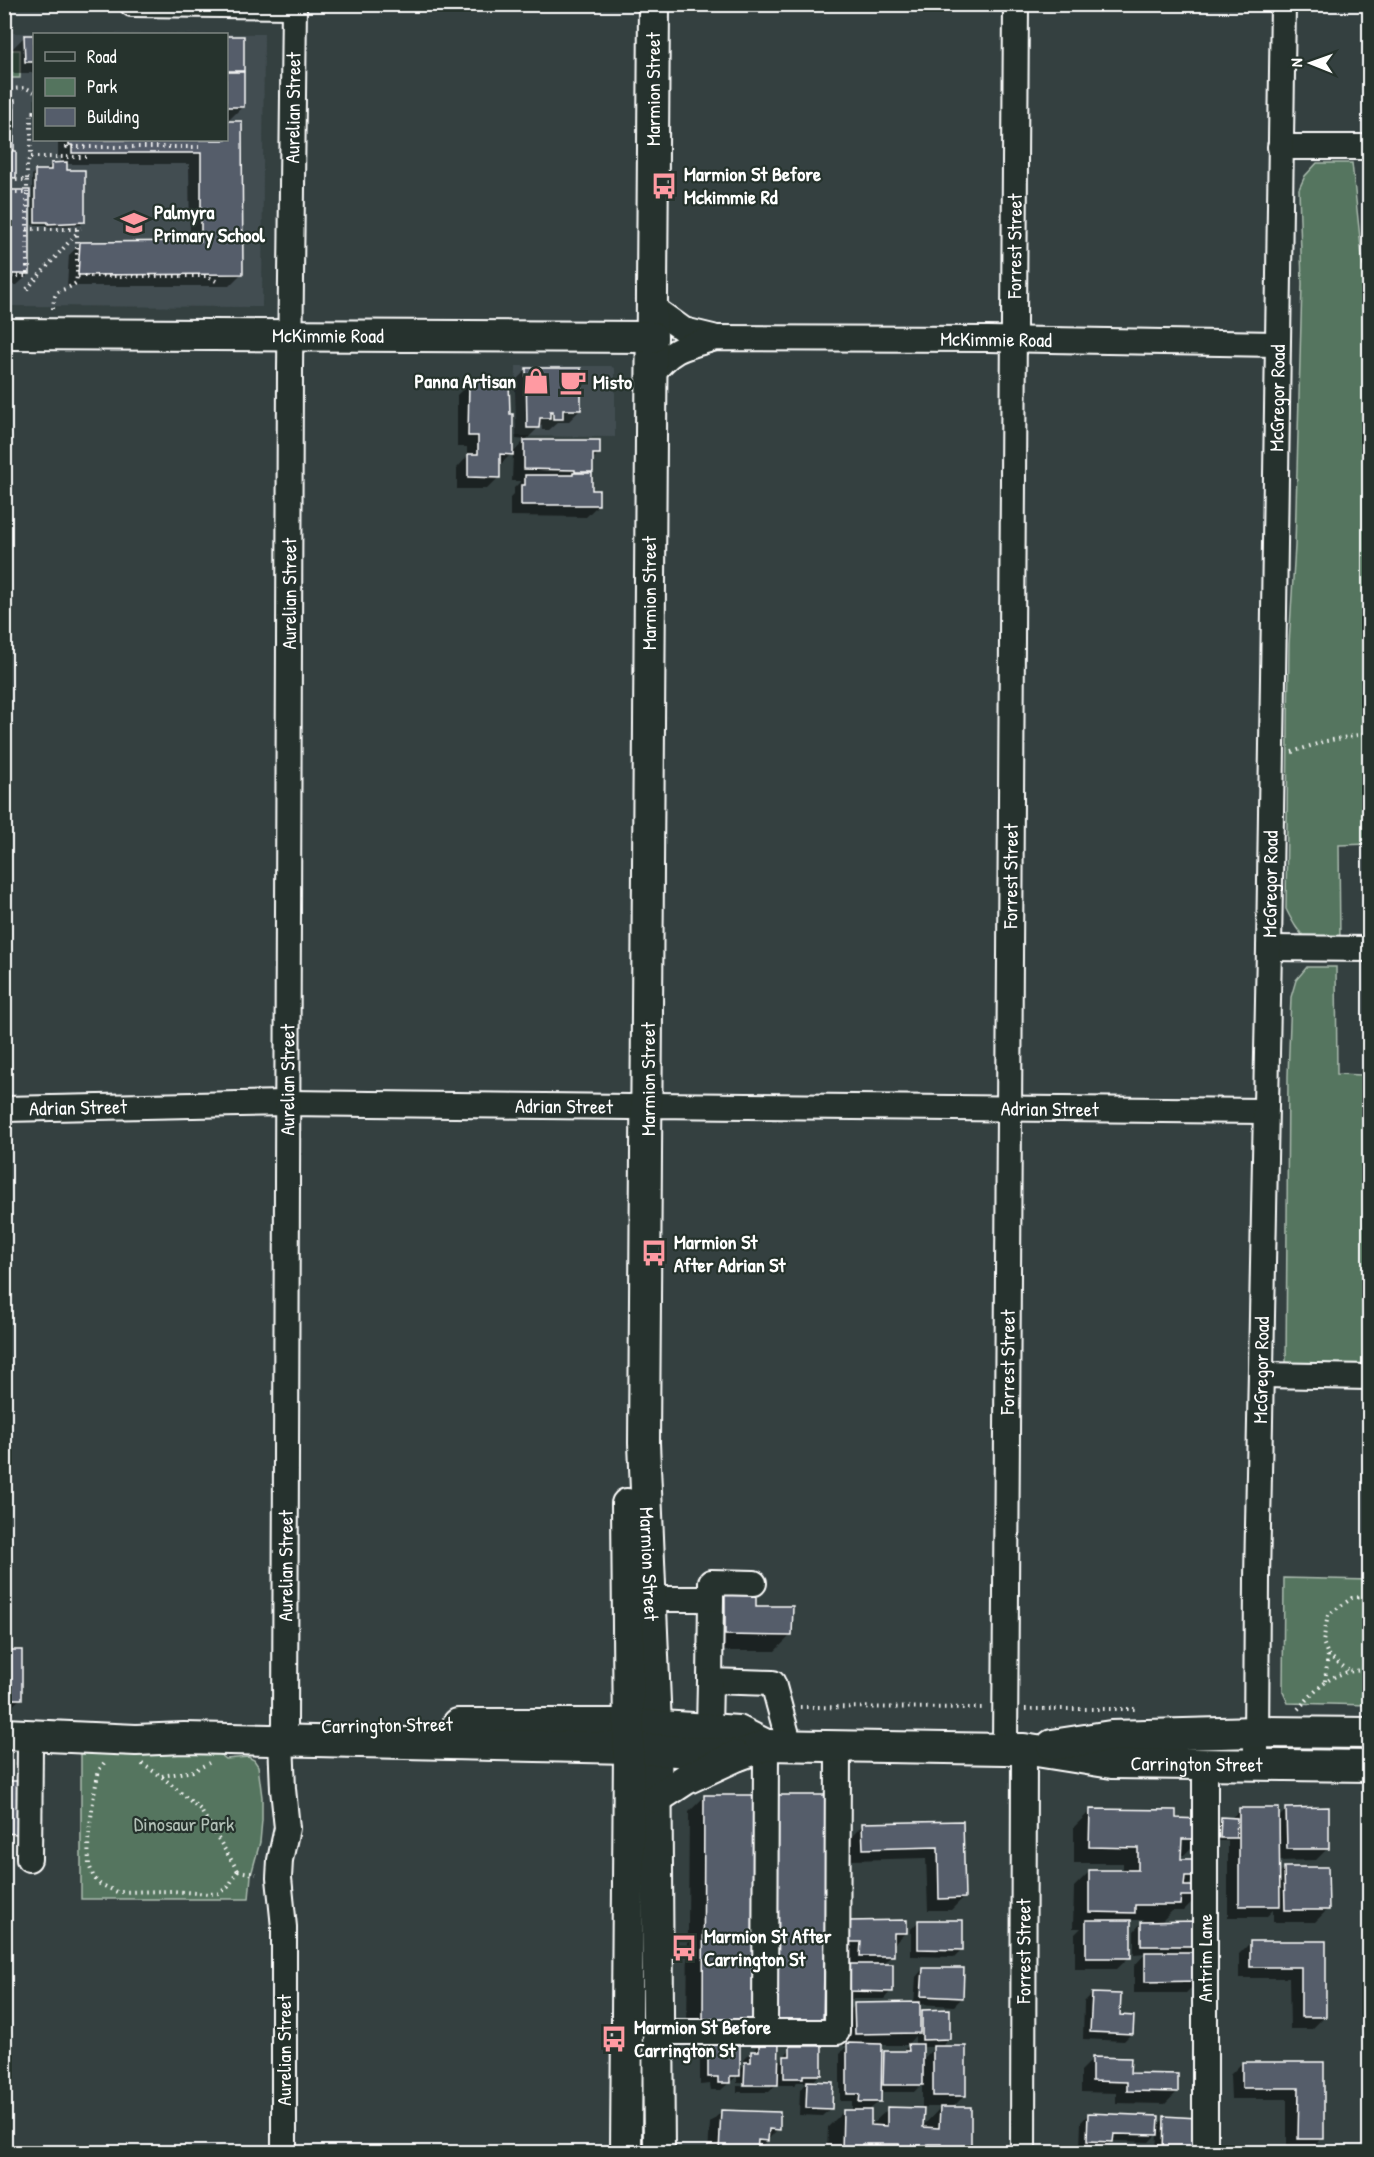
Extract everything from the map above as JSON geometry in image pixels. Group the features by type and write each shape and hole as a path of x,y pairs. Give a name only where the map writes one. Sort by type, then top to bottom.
{"main road":[{"name":"Marmion Street","path":"626,2152 642,1737 650,1599 644,1443 639,1106 643,338 636,4"},
{"name":"Marmion Street","path":"654,4 652,307 643,338 651,375 639,1106 626,1560 642,1737 657,1798 659,2152"},
{"name":"McKimmie Road","path":"4,334 643,338"},
{"name":"Carrington Street","path":"4,1725 91,1726 157,1722 283,1733"},
{"name":"Carrington Street","path":"17,1740 136,1740 283,1733 642,1737 709,1729 738,1731 778,1745"},
{"name":"Carrington Street","path":"1014,1749 1111,1736 1257,1732 1370,1733"},
{"name":"Carrington Street","path":"642,1737 739,1755 778,1745 1014,1749 1113,1763 1370,1767"},
{"path":"657,1798 696,1774 739,1755"}],"street":[{"path":"132,4 294,5"},
{"name":"Forrest Street","path":"1016,4 1011,1108 1014,1749 1023,2152"},
{"name":"McGregor Road","path":"1256,1765 1257,1579 1283,4"},
{"name":"Aurelian Street","path":"284,2152 284,1927 279,1878 280,1860 287,1828 283,1789 283,1733 294,5"},
{"path":"1280,147 1370,147"},
{"name":"McKimmie Road","path":"652,307 684,330 716,338"},
{"name":"McKimmie Road","path":"651,375 667,357 678,349 692,343 716,338 1014,339 1276,344"},
{"path":"1269,948 1370,949"},
{"name":"Adrian Street","path":"4,1109 287,1103 1265,1111"},
{"path":"1262,1375 1370,1377"},
{"path":"709,1729 711,1582 754,1583"},
{"path":"650,1599 711,1599"},
{"path":"710,1681 772,1683 778,1745 765,2032"},
{"path":"17,1740 29,1859"},
{"path":"659,2032 837,2032 838,1746"},
{"name":"Antrim Lane","path":"1205,1763 1205,2152"}],"path":[{"path":"4,89 26,88 33,92"},
{"path":"4,276 27,276 27,163 31,157 31,112 33,111"},
{"path":"67,141 67,153"},
{"path":"67,147 199,147"},
{"path":"31,157 86,157"},
{"path":"4,180 27,180"},
{"path":"4,193 27,193"},
{"path":"27,229 78,230"},
{"path":"53,309 55,295 59,290 76,284 78,230"},
{"path":"27,289 78,230"},
{"path":"77,276 207,276 216,281"},
{"path":"1271,756 1296,752 1335,739 1370,733"},
{"path":"1325,1681 1328,1655 1323,1642 1328,1615 1352,1598 1370,1596"},
{"path":"1328,1655 1348,1670"},
{"path":"1298,1709 1325,1681 1348,1670 1370,1670"},
{"path":"104,1762 99,1770 94,1794 88,1841 89,1865 94,1878 100,1884 117,1892 172,1891 209,1894 219,1893 228,1887 238,1871"},
{"path":"161,1776 200,1809 238,1871 256,1874"}],"shaded area":[{"name":"Palmyra Primary School","path":"5,33 33,33 33,141 228,141 228,34 264,34 262,307 5,306"},
{"path":"516,366 611,366 615,369 615,437 515,436"}],"green space":[{"path":"5,33 11,33 11,50 20,50 20,78 5,78"},
{"path":"1317,163 1352,163 1363,266 1370,267 1369,844 1339,845 1340,942 1312,940 1306,937 1296,928 1286,909 1289,644 1295,546 1302,284 1299,189 1305,176"},
{"path":"1307,967 1336,967 1337,1074 1362,1075 1369,1108 1369,1370 1286,1368 1288,1076 1291,997 1296,980"},
{"path":"1284,1578 1369,1580 1369,1705 1288,1703 1283,1692"},
{"name":"Dinosaur Park","path":"81,1747 213,1749 226,1759 248,1757 254,1760 258,1766 262,1820 260,1842 251,1875 249,1899 81,1899"}],"building":[{"path":"24,35 33,35 33,62 25,62"},
{"path":"228,36 244,36 244,71 228,71"},
{"path":"228,72 244,72 244,107 228,107"},
{"path":"4,100 15,100 15,127 4,126"},
{"path":"228,121 242,121 243,274 78,275 80,242 201,241 201,153 72,153 72,145 69,145 69,141 228,141"},
{"path":"4,128 14,128 14,150 4,150"},
{"path":"4,151 16,151 16,178 4,177"},
{"path":"67,162 67,170 85,170 85,222 48,224 48,222 35,222 35,170 51,170 51,163"},
{"path":"4,190 30,190 30,274 4,274"},
{"path":"526,368 581,368 581,410 563,410 563,419 553,419 553,411 550,411 550,418 540,418 539,428 527,428"},
{"path":"469,381 509,381 510,414 513,414 513,455 500,454 500,478 468,477 468,454 478,454 478,436 468,436"},
{"path":"524,440 600,440 600,454 593,454 593,472 524,469"},
{"path":"573,473 592,473 592,490 599,490 599,505 521,505 521,485 525,485 525,475 573,475"},
{"path":"725,1593 756,1594 756,1606 793,1606 792,1636 725,1635"},
{"path":"4,1650 22,1650 22,1699 4,1699"},
{"path":"4,1781 18,1781 17,1834 4,1833"},
{"path":"704,1795 757,1795 755,2024 703,2024"},
{"path":"778,1795 827,1795 823,2023 776,2022"},
{"path":"1329,1807 1329,1849 1287,1849 1286,1808"},
{"path":"1239,1808 1279,1808 1280,1906 1239,1906"},
{"path":"1090,1809 1176,1810 1176,1818 1202,1819 1201,1839 1182,1839 1181,1859 1200,1859 1200,1876 1185,1876 1184,1886 1200,1886 1200,1896 1181,1896 1180,1905 1135,1905 1135,1913 1089,1912 1089,1870 1138,1870 1138,1848 1089,1847"},
{"path":"1221,1817 1237,1818 1236,1838 1220,1838"},
{"path":"963,1821 965,1898 939,1899 938,1847 863,1849 862,1823"},
{"path":"1284,1867 1328,1867 1329,1910 1285,1910"},
{"path":"907,1920 907,1933 894,1933 894,1956 860,1956 861,1942 849,1942 848,1921"},
{"path":"918,1920 963,1920 963,1950 918,1949"},
{"path":"1086,1920 1131,1920 1131,1958 1086,1958"},
{"path":"1196,1921 1197,1946 1141,1946 1141,1922"},
{"path":"1250,1941 1326,1941 1326,2017 1301,2017 1301,1967 1250,1967"},
{"path":"1145,1952 1199,1952 1200,1981 1145,1982"},
{"path":"849,1964 893,1964 893,1992 849,1991"},
{"path":"923,1968 964,1968 963,1998 921,1996"},
{"path":"1092,1993 1121,1994 1120,2015 1134,2016 1133,2034 1090,2032"},
{"path":"920,2002 920,2033 855,2034 854,2003"},
{"path":"950,2009 950,2039 922,2040 922,2010"},
{"path":"759,2041 779,2042 778,2085 744,2085 745,2062 751,2062 751,2051 759,2051"},
{"path":"708,2042 740,2042 740,2076 730,2076 730,2083 718,2083 718,2077 708,2077"},
{"path":"847,2043 882,2044 881,2102 859,2102 860,2094 847,2094"},
{"path":"908,2044 923,2044 923,2085 883,2085 884,2051 909,2051"},
{"path":"790,2046 822,2046 822,2075 784,2078 784,2056 790,2056"},
{"path":"933,2046 966,2046 966,2096 933,2096"},
{"path":"1092,2057 1131,2058 1130,2073 1178,2074 1178,2092 1127,2091 1127,2082 1092,2081"},
{"path":"1242,2062 1324,2062 1324,2139 1298,2139 1299,2088 1242,2088"},
{"path":"807,2081 833,2082 832,2109 806,2108"},
{"path":"887,2107 924,2108 923,2127 939,2128 940,2107 971,2107 971,2151 941,2151 941,2144 928,2144 928,2152 899,2151 899,2144 862,2144 862,2152 842,2152 843,2110 871,2110 871,2125 887,2126"},
{"path":"721,2110 780,2112 780,2130 769,2129 768,2141 758,2140 757,2152 719,2152"},
{"path":"1088,2113 1159,2116 1158,2135 1114,2134 1113,2142 1087,2141"},
{"path":"1164,2116 1197,2118 1196,2152 1163,2152"}],"place":[{"name":"Marmion St Before Mckimmie Rd","path":"664,186"},
{"name":"Palmyra Primary School","path":"134,223"},
{"name":"Panna Artisan","path":"536,381"},
{"name":"Misto","path":"573,382"},
{"name":"Marmion St After Adrian St","path":"654,1253"},
{"name":"Marmion St After Carrington St","path":"684,1948"},
{"name":"Marmion St Before Carrington St","path":"614,2039"}]}
